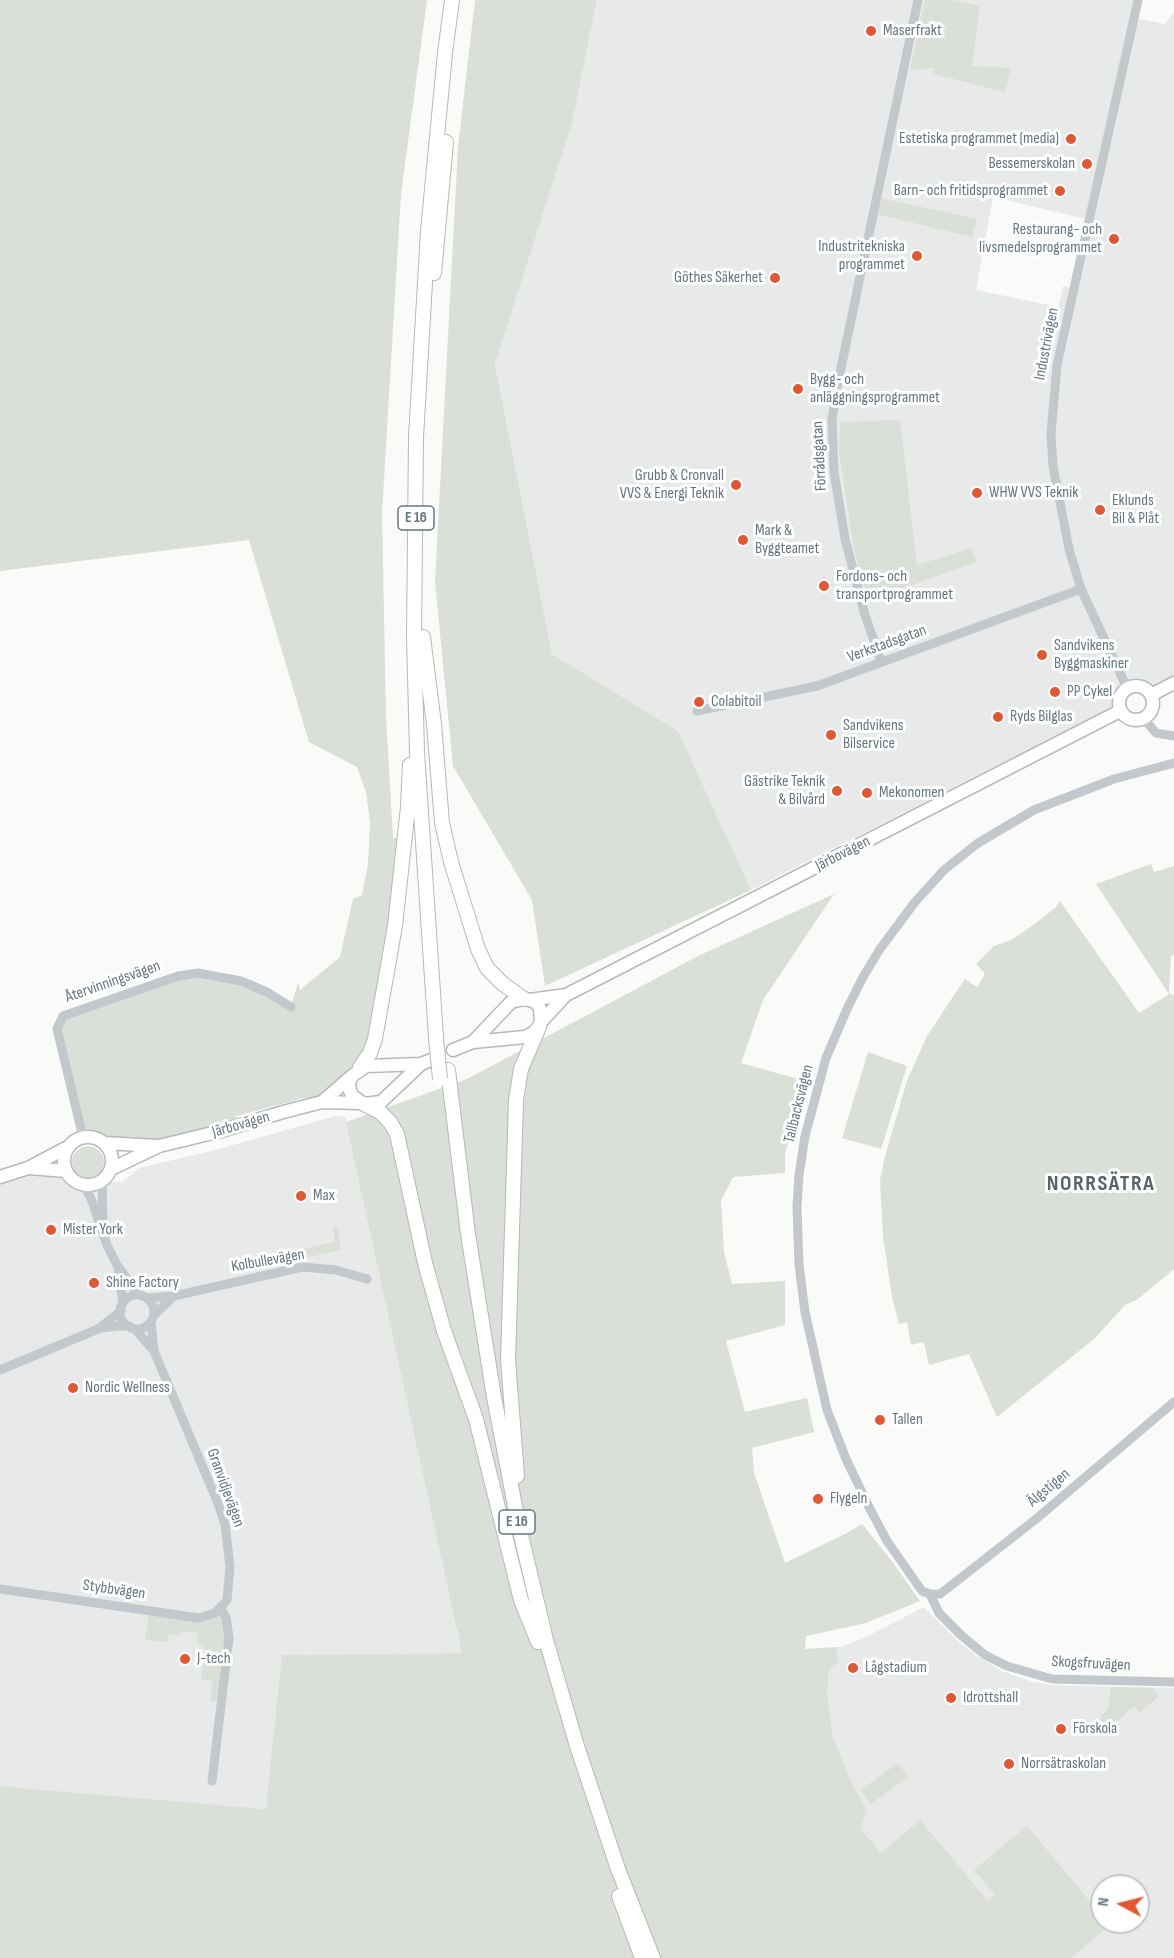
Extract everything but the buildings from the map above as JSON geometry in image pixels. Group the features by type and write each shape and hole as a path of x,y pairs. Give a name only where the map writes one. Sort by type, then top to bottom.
{"highway":[{"name":"E 16","path":"419,637 416,437 425,277 445,53 452,0"},
{"name":"E 16","path":"461,0 438,219 430,334 419,637 417,752 440,1037 460,1236 485,1399 510,1529 568,1749 642,1958"},
{"path":"419,637 434,724 442,823 451,861 478,949 487,968 503,984 527,999"},
{"path":"356,1072 370,1053 375,1040 395,926 408,807 419,637"},
{"path":"519,1527 518,1486 507,1360 514,1136 521,1069 540,1025"},
{"name":"E 16","path":"444,1074 494,1397 519,1527 546,1640 577,1746 618,1869 653,1958"},
{"path":"362,1103 380,1112 390,1122 396,1134 425,1263 444,1331 476,1419 521,1600 538,1642"}],"main road":[{"path":"1151,695 1174,683"},
{"path":"1140,686 1151,695 1152,708 1144,719 1130,720 1120,711 1119,697 1127,688 1140,686"},
{"name":"Järbovägen","path":"453,1050 473,1042 525,1037 533,1033 566,996 1120,711"},
{"name":"Järbovägen","path":"473,1042 511,1002 566,996"},
{"path":"527,999 537,1003 540,1009 540,1025"},
{"name":"Järbovägen","path":"111,1170 159,1146 322,1102 381,1102 426,1062 375,1065 356,1072 322,1102"},
{"path":"356,1072 349,1082 350,1091 362,1103"},
{"path":"0,1177 28,1168 83,1137 92,1137 104,1143 112,1156 111,1170 102,1181 96,1184 77,1183 66,1172 64,1157 68,1147"},
{"name":"Järbovägen","path":"104,1143 159,1146"},
{"path":"28,1168 66,1172"}],"street":[{"name":"Förrådsgatan","path":"881,662 845,539 834,472 832,419 918,0"},
{"name":"Industrivägen","path":"1127,688 1082,589 1069,549 1053,466 1051,434 1057,365 1138,0"},
{"name":"Verkstadsgatan","path":"697,711 817,686 1082,589"},
{"path":"1144,719 1156,733 1174,736"},
{"name":"Tallbacksvägen","path":"935,1594 922,1591 900,1562 866,1502 827,1410 812,1349 801,1278 797,1207 805,1136 820,1079 837,1032 863,977 901,919 944,870 993,833 1034,810 1114,779 1174,763"},
{"name":"Återvinningsvägen","path":"83,1137 57,1029 63,1016 178,976 198,973 241,981 267,992 291,1007"},
{"path":"102,1181 104,1233"},
{"path":"84,1185 117,1265 153,1306 152,1319"},
{"path":"117,1265 122,1320 132,1328"},
{"name":"Kolbullevägen","path":"143,1297 174,1296 302,1267 336,1270 367,1279"},
{"path":"0,1371 98,1329 119,1326 144,1328 174,1296"},
{"path":"98,1329 130,1297 143,1297"},
{"name":"Granvidjevägen","path":"152,1319 154,1351 225,1524 230,1555 230,1582 227,1600 221,1609"},
{"name":"Granvidjevägen","path":"132,1328 154,1351"},
{"name":"Älgstigen","path":"935,1594 1036,1519 1174,1402"},
{"name":"Stybbvägen","path":"0,1589 199,1618 211,1616 221,1609"},
{"name":"Skogsfruvägen","path":"935,1594 939,1613 962,1636 986,1655 1007,1666 1052,1679 1174,1682"},
{"path":"212,1781 229,1638 226,1617 221,1609"}],"shaded area":[{"path":"0,0 427,0 401,194 382,513 386,717 393,838 404,838 370,1053 322,1102 304,1098 236,1116 238,1126 159,1146 104,1143 92,1137 83,1137 57,1029 63,1016 178,976 241,981 291,1006 298,983 300,990 340,957 353,899 362,895 368,864 370,823 366,792 357,767 309,742 249,540 0,571"},
{"path":"475,0 597,0 573,120 495,364 552,654 678,731 751,890 545,986 532,900 453,766 435,582 458,147"},
{"path":"597,0 1139,0 1135,18 1165,24 1174,12 1174,683 1148,691 1140,686 1132,686 1122,692 1118,706 1102,712 751,890 678,731 552,654 495,364 573,120","holes":["993,197 1090,220 1074,289 1063,286 1058,307 976,290"]},
{"path":"925,0 952,0 980,6 972,66 1011,68 1005,92 934,74 935,68 910,70"},
{"path":"876,197 977,219 972,237 873,213"},
{"path":"900,420 917,565 972,548 976,562 898,590 889,587 866,595 854,549 839,452 840,422"},
{"path":"1151,864 1154,872 1174,866 1174,955 1171,956 1169,993 1174,996 1174,1269 1138,1299 1125,1305 1094,1339 997,1417 969,1354 929,1365 924,1342 911,1345 907,1322 899,1324 892,1297 883,1236 880,1180 885,1156 907,1081 926,1038 965,979 977,987 985,974 976,964 994,946 1011,940 1032,926 1055,908 1060,901 1139,1013 1169,994 1096,884"},
{"path":"834,894 763,1000 741,1063 805,1081 785,1155 785,1173 733,1177 721,1201 724,1252 732,1284 785,1281 785,1325 726,1341 745,1412 807,1398 814,1432 752,1448 754,1473 785,1563 862,1524 920,1601 866,1623 806,1636 805,1649 837,1647 839,1661 829,1671 827,1694 833,1737 855,1790 867,1809 861,1829 881,1853 920,1820 988,1901 995,1895 974,1870 1027,1826 1090,1902 1090,1934 1099,1934 1071,1958 0,1958 0,1786 266,1809 282,1655 462,1653 346,1122 467,1079 700,955"},
{"path":"868,1052 907,1066 881,1149 842,1138"},
{"path":"336,1116 346,1117 462,1653 283,1655 267,1809 0,1786 0,1175 66,1171 77,1183 84,1185 102,1181 123,1182 139,1168 215,1150"},
{"path":"88,1146 99,1151 104,1162 99,1173 88,1178 77,1173 72,1162 77,1151"},
{"path":"333,1227 337,1227 341,1250 281,1263 280,1254 335,1242"},
{"name":"Norrsätraskolan","path":"924,1607 959,1642 977,1656 1002,1671 1030,1681 1051,1685 1174,1688 1174,1958 1047,1958 947,1935 861,1829 867,1809 855,1790 833,1737 827,1694 829,1671 839,1661 837,1647 844,1646"},
{"path":"221,1609 226,1617 221,1702 210,1701 212,1681 201,1679 207,1652 202,1645 197,1644 198,1633 181,1631 180,1636 169,1634 167,1642 145,1640 149,1610 199,1618"},
{"path":"1111,1687 1153,1688 1159,1696 1139,1713 1134,1707 1127,1711 1106,1731 1098,1721 1108,1708"},
{"path":"898,1763 908,1777 871,1804 861,1790"}],"place":[{"name":"Maserfrakt","path":"871,31"},
{"name":"Estetiska programmet (media)","path":"1071,139"},
{"name":"Bessemerskolan","path":"1087,164"},
{"name":"Barn- och fritidsprogrammet","path":"1060,191"},
{"name":"Restaurang- och livsmedelsprogrammet","path":"1114,239"},
{"name":"Industritekniska programmet","path":"917,256"},
{"name":"Göthes Säkerhet","path":"775,278"},
{"name":"Bygg- och anläggningsprogrammet","path":"798,389"},
{"name":"Grubb & Cronvall VVS & Energi Teknik","path":"736,485"},
{"name":"WHW VVS Teknik","path":"977,493"},
{"name":"Eklunds Bil & Plåt","path":"1100,510"},
{"name":"Mark & Byggteamet","path":"743,540"},
{"name":"Fordons- och transportprogrammet","path":"824,586"},
{"name":"Sandvikens Byggmaskiner","path":"1042,655"},
{"name":"PP Cykel","path":"1055,692"},
{"name":"Colabitoil","path":"699,702"},
{"name":"Ryds Bilglas","path":"998,717"},
{"name":"Sandvikens Bilservice","path":"831,735"},
{"name":"Gästrike Teknik & Bilvård","path":"837,791"},
{"name":"Mekonomen","path":"867,793"},
{"name":"Max","path":"301,1196"},
{"name":"Mister York","path":"51,1230"},
{"name":"Shine Factory","path":"94,1283"},
{"name":"Nordic Wellness","path":"73,1388"},
{"name":"Tallen","path":"880,1420"},
{"name":"Flygeln","path":"818,1499"},
{"name":"J-tech","path":"185,1659"},
{"name":"Lågstadium","path":"853,1668"},
{"name":"Idrottshall","path":"951,1698"},
{"name":"Förskola","path":"1061,1729"},
{"name":"Norrsätraskolan","path":"1009,1764"}],"district":[{"name":"NORRSÄTRA","path":"1101,1184"}]}
